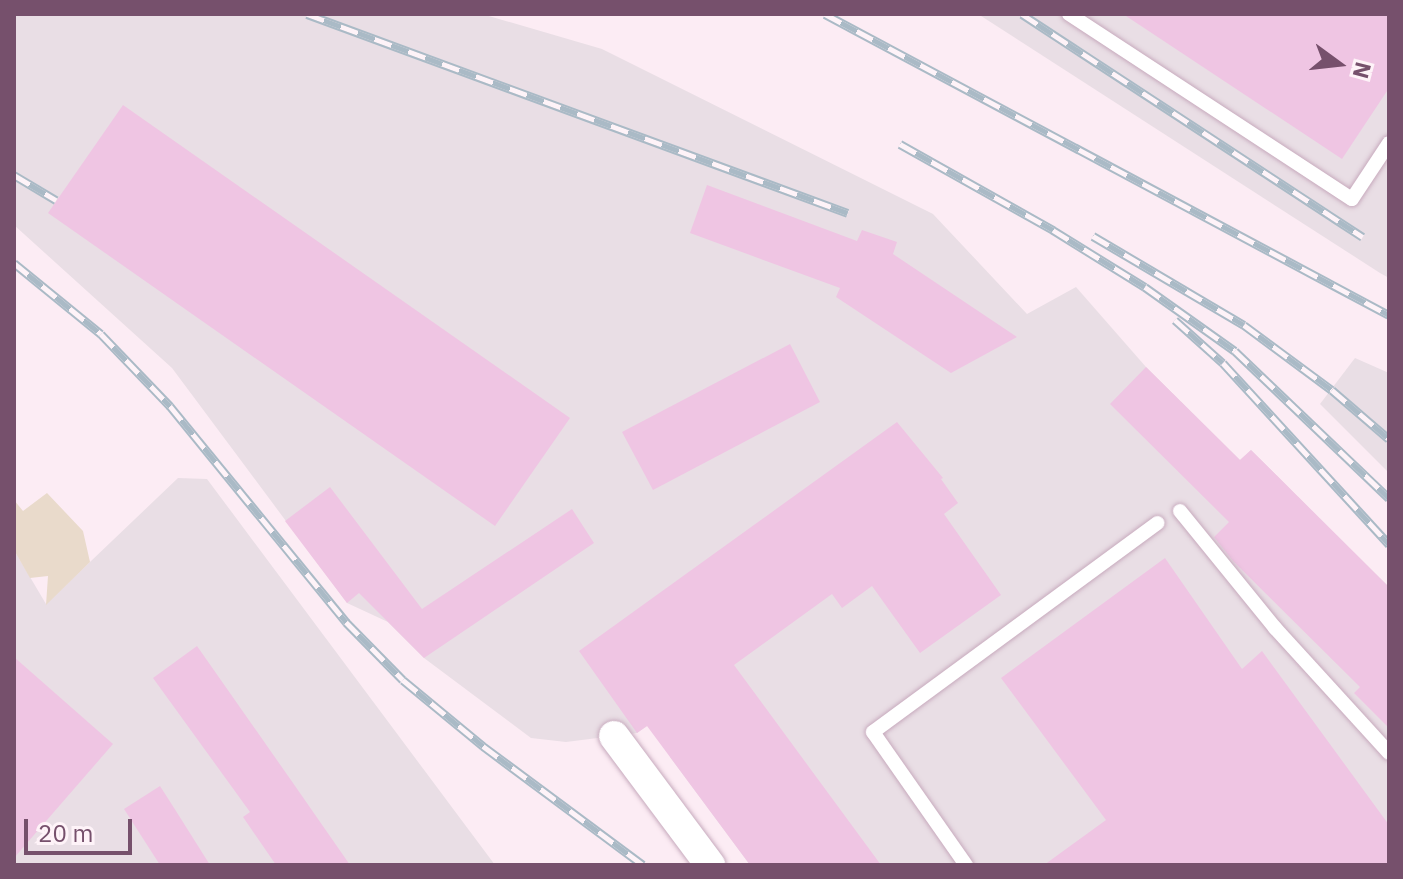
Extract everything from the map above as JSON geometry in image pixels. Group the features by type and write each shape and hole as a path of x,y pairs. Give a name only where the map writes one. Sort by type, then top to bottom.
{"street":[{"path":"614,736 710,865"}],"lane":[{"path":"1069,14 1352,199 1389,143"},
{"path":"1180,511 1275,628 1389,753"},
{"path":"966,865 873,732 1157,523"}],"shaded area":[{"path":"14,14 482,14 602,49 933,214 1027,314 1076,287 1146,367 1240,460 1251,450 1389,587 1389,865 750,865 670,757 686,746 663,715 637,733 566,742 531,738 424,658 388,622 347,603 172,368 14,225"},
{"path":"978,14 1389,14 1389,278 1380,273"},
{"path":"1355,358 1389,373 1389,473 1320,404"},
{"path":"178,478 207,479 495,865 14,865 14,550 46,604"},
{"path":"47,493 83,531 90,562 46,605 48,576 30,578 14,550 14,500 23,511"}],"building":[{"path":"1123,14 1389,14 1389,88 1342,159"},
{"path":"123,105 570,418 495,526 48,213"},
{"path":"707,185 857,241 862,230 897,242 893,254 1017,337 951,373 836,297 840,288 690,233"},
{"path":"790,344 820,402 653,490 622,432"},
{"path":"1146,367 1240,460 1251,450 1389,587 1389,728 1354,693 1360,687 1233,561 1214,537 1229,522 1110,404"},
{"path":"897,422 943,478 958,503 944,514 1001,595 920,653 872,586 842,608 832,594 734,665 881,865 750,865 647,726 637,733 579,651"},
{"path":"330,487 422,609 572,509 594,543 424,658 359,593 347,603 285,521"},
{"path":"1165,558 1242,669 1262,651 1389,825 1389,865 1044,865 1106,820 1001,678"},
{"path":"197,646 350,865 276,865 243,817 250,812 153,678"},
{"path":"14,657 113,744 14,858"},
{"path":"160,786 210,865 160,865 124,809"}],"railway":[{"path":"307,14 848,213"},
{"path":"825,14 1389,315"},
{"path":"1022,14 1363,237"},
{"path":"900,144 1053,230 1145,287 1235,351 1389,498"},
{"path":"14,175 56,200"},
{"path":"1093,236 1244,325 1332,390 1389,439"},
{"path":"14,263 101,334 170,406 346,622 403,680 483,746 643,865"},
{"path":"1175,320 1223,363 1389,544"}]}
